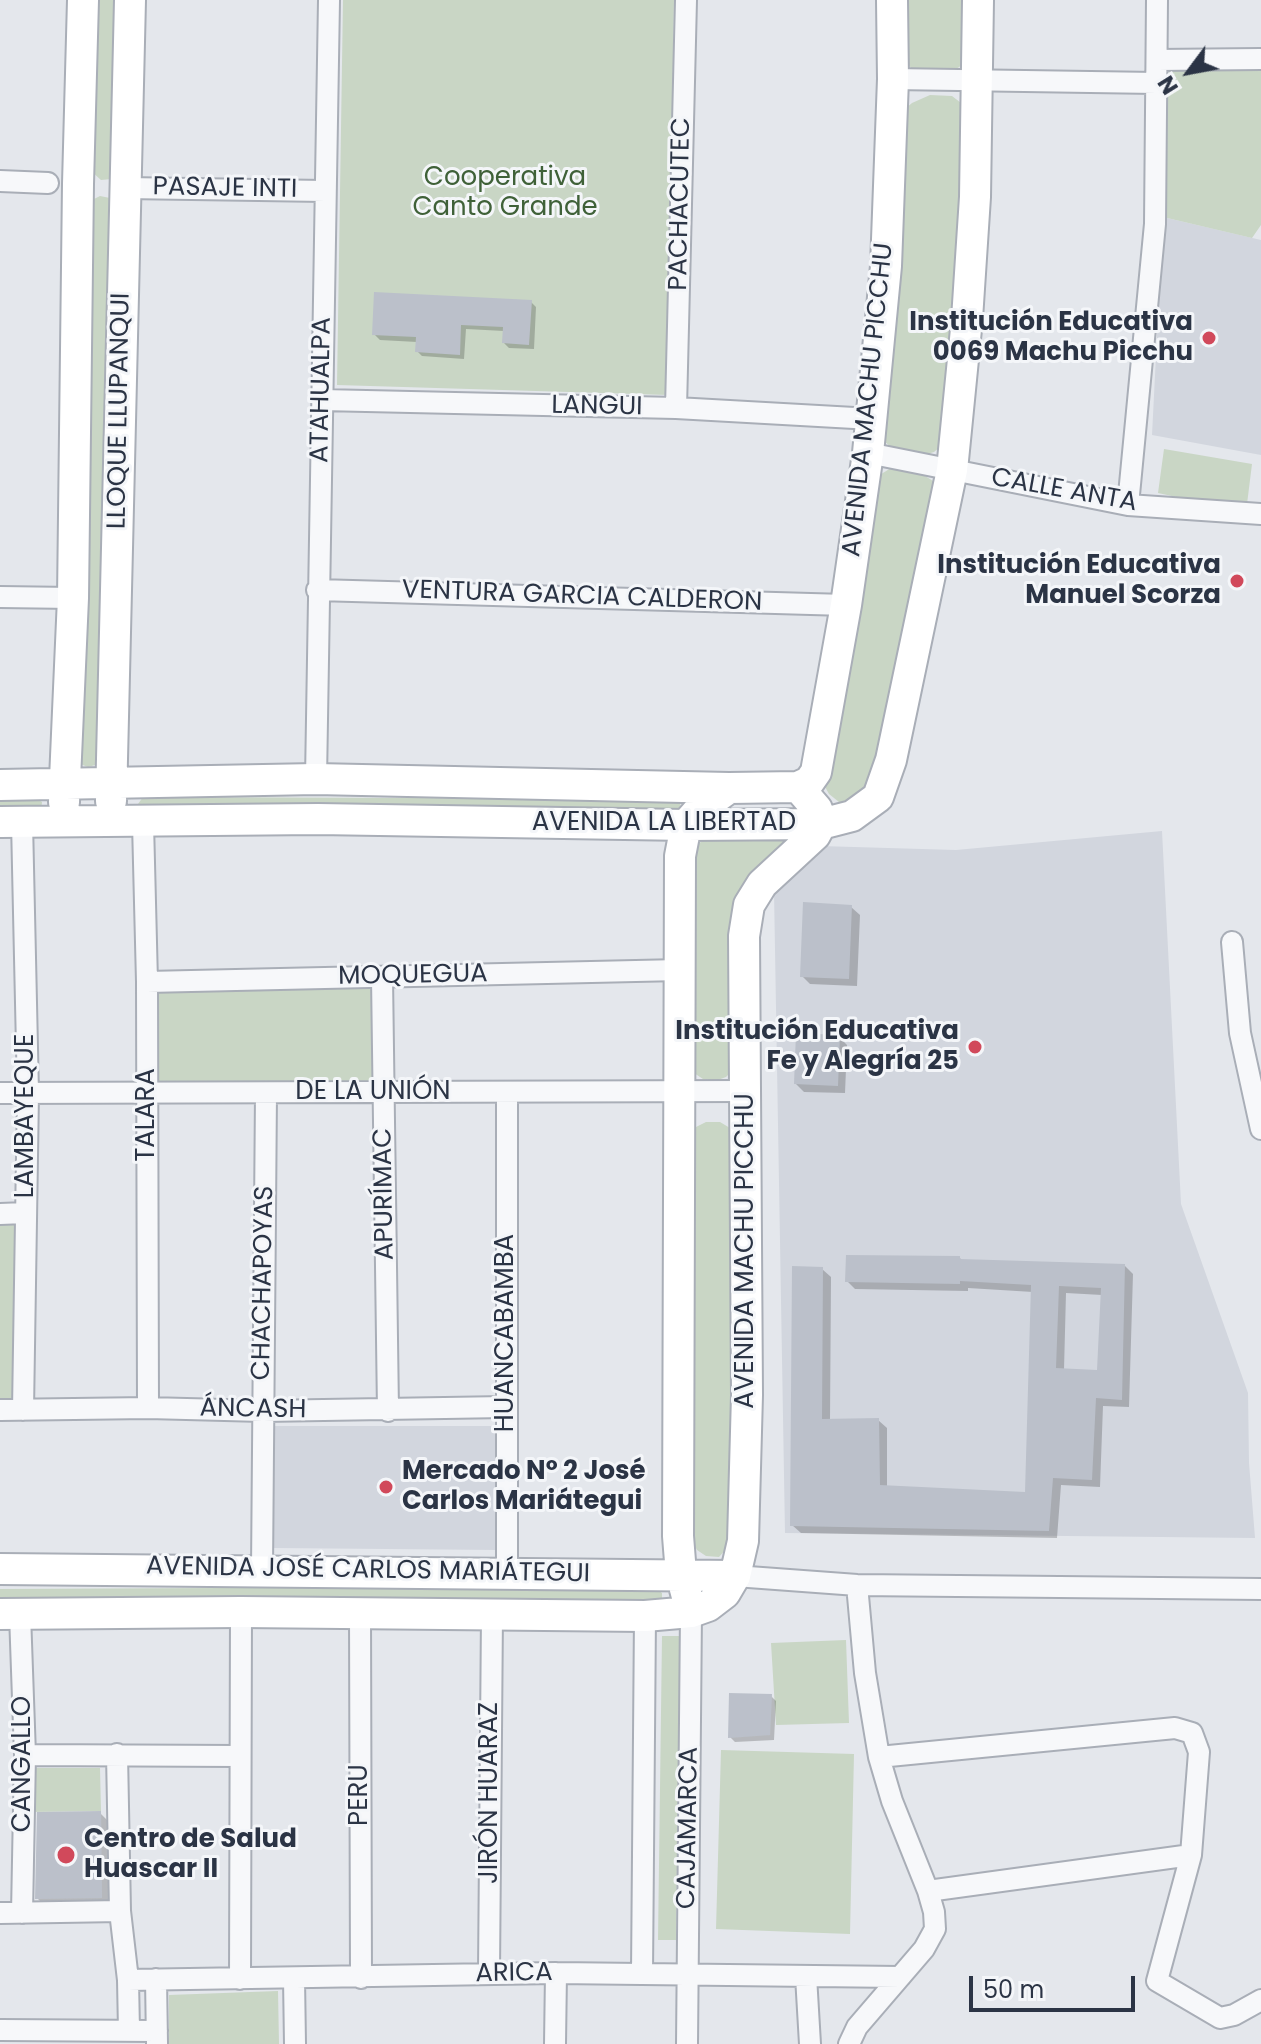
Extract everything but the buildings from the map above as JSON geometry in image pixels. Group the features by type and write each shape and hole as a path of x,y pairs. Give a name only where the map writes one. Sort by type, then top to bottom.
{"street":[{"name":"LLOQUE LLUPANQUI","path":"63,822 73,598 83,0"},
{"name":"LLOQUE LLUPANQUI","path":"110,823 130,0"},
{"name":"ATAHUALPA","path":"316,779 329,0"},
{"name":"PACHACUTEC","path":"676,408 686,0"},
{"name":"AVENIDA MACHU PICCHU","path":"798,787 809,782 816,772 846,605 868,453 886,266 893,79 892,0"},
{"name":"AVENIDA MACHU PICCHU","path":"691,1612 708,1606 725,1593 735,1576 743,1541 747,1395 744,936 749,905 762,884 815,835 821,824 852,816 878,797 891,760 952,470 975,197 978,0"},
{"path":"1128,505 1155,224 1157,0"},
{"path":"1157,60 1261,59"},
{"path":"893,79 1156,83"},
{"path":"0,181 48,183"},
{"path":"78,184 125,188"},
{"name":"PASAJE INTI","path":"125,188 325,191"},
{"name":"LANGUI","path":"322,400 676,408 872,419"},
{"name":"CALLE ANTA","path":"868,453 1128,505 1261,514"},
{"name":"VENTURA GARCIA CALDERON","path":"317,590 846,605"},
{"path":"0,597 73,598"},
{"name":"AVENIDA LA LIBERTAD","path":"0,785 316,779 798,787 817,809 821,824 318,819 11,822"},
{"path":"691,1612 681,1574 678,1536 680,856 686,825 700,809 729,788"},
{"name":"LAMBAYEQUE","path":"11,822 28,1093 23,1410"},
{"name":"TALARA","path":"143,823 147,982 148,1408"},
{"path":"1232,942 1240,1033 1261,1129"},
{"name":"MOQUEGUA","path":"147,982 680,970"},
{"name":"APURÍMAC","path":"382,977 388,1411"},
{"name":"DE LA UNIÓN","path":"0,1093 746,1091"},
{"name":"HUANCABAMBA","path":"507,1092 507,1573"},
{"name":"CHACHAPOYAS","path":"262,1569 266,1093"},
{"path":"0,1214 25,1213"},
{"name":"ÁNCASH","path":"0,1410 388,1411 505,1407"},
{"name":"AVENIDA JOSÉ CARLOS MARIÁTEGUI","path":"0,1569 262,1569 735,1576"},
{"path":"419,1572 419,1613"},
{"path":"735,1576 857,1585 1261,1589"},
{"path":"849,2044 857,2027 924,1949 935,1929 928,1891 892,1801 879,1757 866,1686 857,1585"},
{"path":"240,1979 241,1612"},
{"name":"AVENIDA JOSÉ CARLOS MARIÁTEGUI","path":"10,1614 241,1612 645,1616 691,1612"},
{"name":"CAJAMARCA","path":"687,2044 691,1612"},
{"name":"PERU","path":"360,1613 361,1978"},
{"name":"JIRÓN HUARAZ","path":"489,1973 492,1613"},
{"name":"CANGALLO","path":"10,1614 25,1755 22,1913"},
{"name":"CAJAMARCA","path":"642,1973 645,1616"},
{"path":"879,1757 1175,1728 1192,1733 1199,1752 1191,1855 1157,1981 1220,2018 1234,2015 1261,2000"},
{"path":"117,1754 120,1911 128,1980 129,2031"},
{"path":"25,1755 239,1756"},
{"path":"928,1891 1191,1855"},
{"path":"0,1913 120,1911"},
{"name":"ARICA","path":"128,1980 361,1978 489,1973 900,1977"},
{"path":"555,2044 556,1973"},
{"path":"806,1976 810,2044"},
{"path":"294,1978 295,2044"},
{"path":"0,2030 25,2037 129,2031 157,2038 156,1979"}],"shaded area":[{"name":"Institución Educativa 0069 Machu Picchu","path":"1163,217 1261,240 1261,455 1152,435"},
{"name":"Institución Educativa Fe y Alegría 25","path":"1162,831 1181,1204 1248,1393 1255,1538 785,1533 774,891 820,846 956,850"},
{"name":"Mercado Nº 2 José Carlos Mariátegui","path":"273,1426 500,1426 499,1550 274,1548"}],"green space":[{"path":"93,0 123,0 112,179 101,180 91,171"},
{"name":"Cooperativa Canto Grande","path":"343,0 674,0 668,395 337,385"},
{"path":"900,0 969,0 969,57 962,65 952,72 913,70 906,62"},
{"path":"1169,66 1261,69 1261,225 1252,238 1163,217"},
{"path":"930,95 952,96 965,106 947,441 934,452 920,456 896,451 885,442 877,427 899,114 912,103"},
{"path":"100,196 110,198 99,764 88,767 80,764 90,201"},
{"path":"1164,449 1252,464 1246,512 1158,493"},
{"path":"891,468 922,474 933,481 938,495 876,781 848,804 839,802 824,785 878,476"},
{"path":"0,797 36,798 42,802 41,813 0,816"},
{"path":"143,797 680,799 681,816 138,812 138,804"},
{"path":"785,831 790,842 748,877 739,890 734,910 734,1069 726,1077 715,1081 703,1079 694,1073 694,846 715,834"},
{"path":"375,983 377,1086 153,1083 154,989"},
{"path":"706,1122 720,1122 730,1128 737,1140 736,1538 719,1557 706,1556 697,1550 692,1541 694,1128"},
{"path":"0,1219 21,1219 18,1404 0,1404"},
{"path":"653,1586 662,1593 662,1603 0,1605 0,1589"},
{"path":"662,1636 680,1636 676,1940 658,1940"},
{"path":"846,1640 849,1723 776,1725 771,1643"},
{"path":"721,1750 854,1754 850,1934 716,1929"},
{"path":"31,1768 100,1768 101,1811 31,1812"},
{"path":"278,1991 279,2044 169,2044 169,1995"}],"place":[{"name":"Institución Educativa 0069 Machu Picchu","path":"1209,338"},
{"name":"Institución Educativa Manuel Scorza","path":"1237,581"},
{"name":"Institución Educativa Fe y Alegría 25","path":"975,1047"},
{"name":"Mercado Nº 2 José Carlos Mariátegui","path":"386,1487"},
{"name":"Centro de Salud Huascar II","path":"66,1855"}]}
